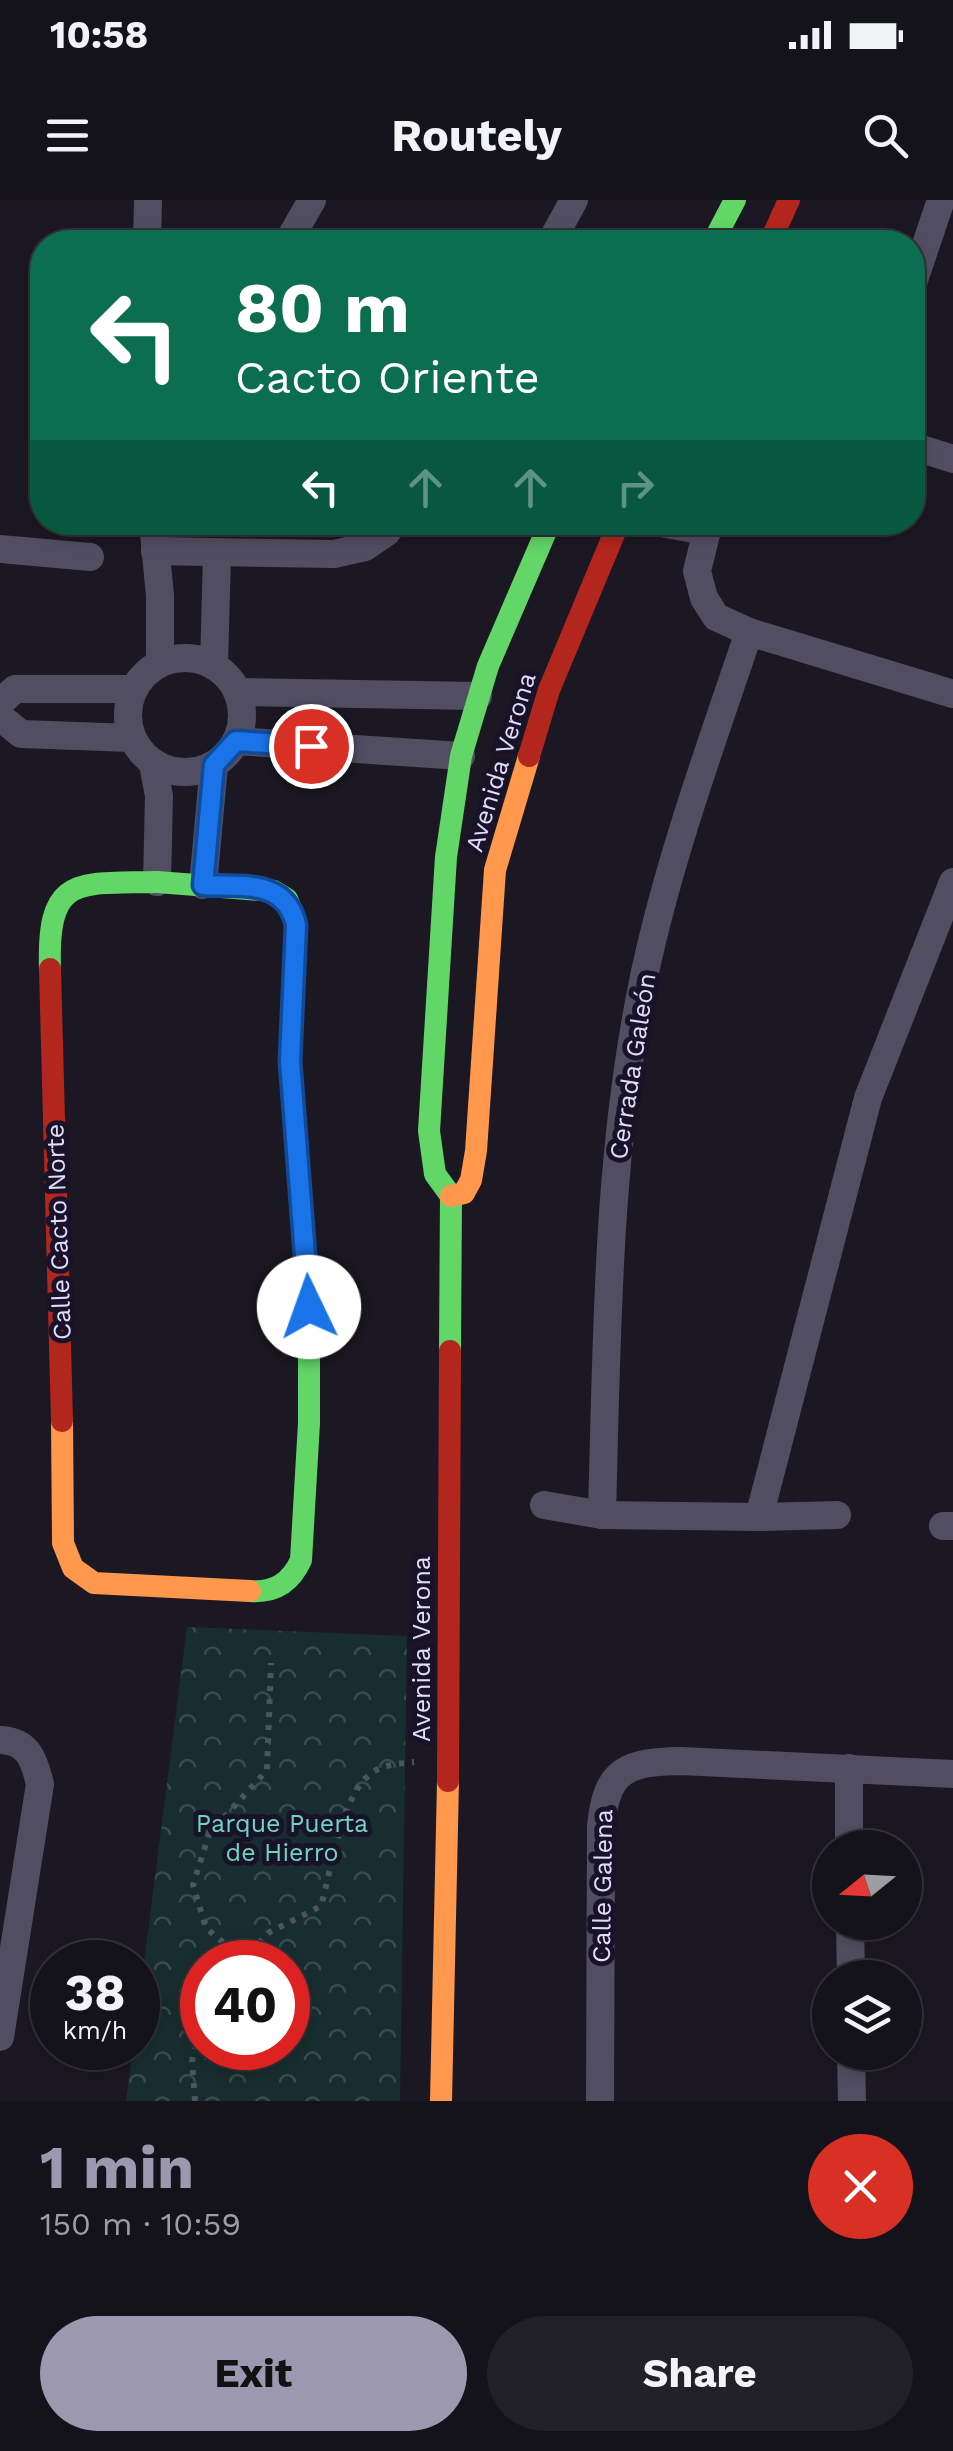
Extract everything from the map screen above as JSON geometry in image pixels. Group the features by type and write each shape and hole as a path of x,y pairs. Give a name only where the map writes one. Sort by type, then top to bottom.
{"street":[{"path":"147,230 148,200"},
{"path":"295,230 312,200"},
{"path":"558,230 574,200"},
{"path":"720,230 736,200"},
{"path":"775,230 789,200"},
{"path":"925,246 940,200"},
{"path":"925,450 953,459"},
{"path":"153,535 160,596 160,663"},
{"path":"155,551 334,554 365,547 383,535"},
{"name":"Avenida Verona","path":"441,2101 448,1759 451,1196 440,1185 432,1166 431,1117 448,840 461,756 478,696 544,535"},
{"name":"Avenida Verona","path":"451,1196 464,1193 472,1180 476,1151 494,870 548,690 614,535"},
{"path":"705,535 697,571 704,598 716,617 749,632 953,694"},
{"path":"0,548 90,557"},
{"path":"214,666 218,554"},
{"name":"Cerrada Galeón","path":"602,1515 610,1225 626,1080 645,972 677,846 749,632"},
{"path":"178,658 214,666 228,677 242,708 236,741 214,765 184,772 154,764 132,738 128,704 134,688 160,663 178,658"},
{"path":"0,703 15,689 134,688"},
{"path":"237,692 478,696"},
{"path":"0,718 21,734 132,738"},
{"path":"236,741 461,756"},
{"path":"154,764 159,796 157,882 203,885 214,765"},
{"name":"Calle Cacto Norte","path":"157,882 92,885 70,891 57,905 49,929 61,1315 62,1543 68,1562 79,1576 94,1583 262,1592 281,1586 294,1574 301,1560 304,1537 309,1307 290,1061 296,925 287,899 274,891 203,885"},
{"path":"759,1517 868,1098 953,882"},
{"path":"544,1505 602,1515 837,1515"},
{"path":"0,1740 13,1740 27,1749 40,1784 0,2036"},
{"name":"Calle Galena","path":"600,2101 601,1827 604,1798 621,1771 644,1762 682,1760 953,1774"},
{"path":"849,1768 850,1830"},
{"path":"851,2070 852,2101"}],"path":[{"path":"219,1940 206,1928 194,1885 209,1834 267,1770 271,1664"},
{"path":"262,1940 321,1906 349,1803 369,1774 391,1764 448,1759"},
{"path":"193,2070 195,2101"}],"green space":[{"name":"Parque Puerta de Hierro","path":"187,1627 407,1636 400,2101 126,2101 130,2070 160,2070 160,1940 147,1940"}],"traffic: fast":[{"path":"719,230 735,200"},
{"path":"450,1351 451,1196 435,1174 429,1131 446,857 461,756 488,666 544,535"},
{"path":"157,882 274,891 287,899 297,925 290,1061 309,1307 309,1423 301,1560 281,1584 250,1591"},
{"path":"50,969 54,916 61,900 72,891 87,885 157,882"}],"traffic: slow":[{"path":"451,1196 464,1193 471,1180 495,870 529,756"},
{"path":"62,1421 63,1543 73,1568 94,1583 250,1591"},
{"path":"441,2101 448,1781"}],"traffic: jam":[{"path":"775,230 789,200"},
{"path":"529,756 549,690 614,535"},
{"path":"50,969 62,1421"},
{"path":"448,1781 450,1351"}],"route":[{"path":"309,1307 290,1061 296,925 293,910 287,899 274,891 203,885 214,765 236,741 311,746"}]}
